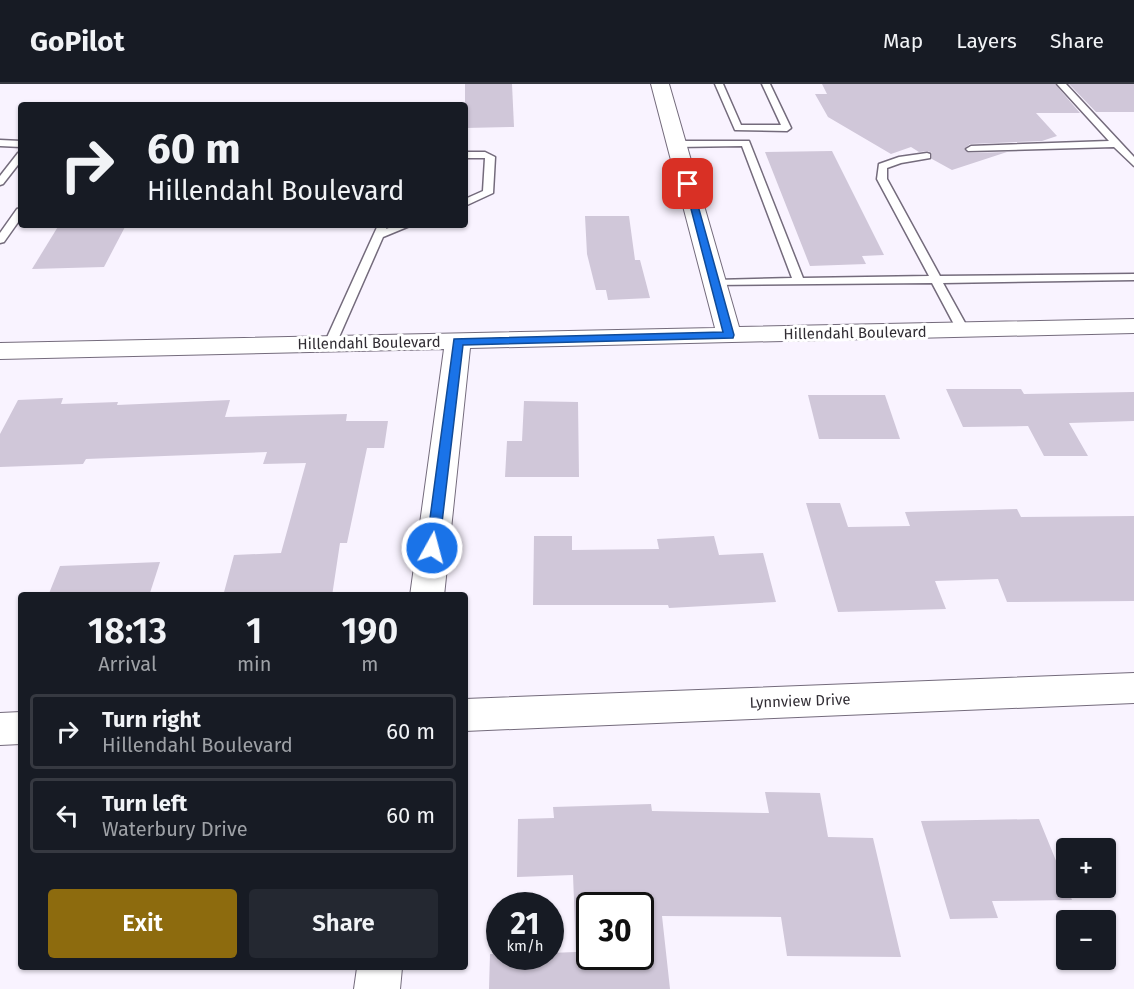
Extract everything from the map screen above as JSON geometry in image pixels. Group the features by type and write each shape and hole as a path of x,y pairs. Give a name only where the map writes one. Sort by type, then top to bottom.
{"street":[{"path":"660,84 729,335"},
{"name":"Hillendahl Boulevard","path":"0,351 1134,326"},
{"path":"427,592 458,342"},
{"name":"Lynnview Drive","path":"468,715 1134,688"},
{"path":"0,729 18,728"},
{"path":"377,989 380,970"}],"lane":[{"path":"719,84 738,128 787,128 766,84"},
{"path":"1061,84 1134,163"},
{"path":"0,143 18,144"},
{"path":"677,144 746,143 799,281"},
{"path":"971,149 1115,144"},
{"path":"468,155 485,154 490,157 488,193 468,202"},
{"path":"927,156 899,160 882,166 882,179 963,330"},
{"path":"0,182 18,159"},
{"path":"0,240 18,215"},
{"path":"330,344 381,230"},
{"path":"715,283 1134,278"}],"building":[{"path":"465,84 512,84 514,127 468,128 468,102 465,102"},
{"path":"822,84 1055,84 1080,113 1036,113 1057,136 1042,141 970,144 964,149 968,153 1007,152 952,170 932,159 932,153 928,151 919,152 911,147 891,154 828,117 815,94 827,94"},
{"path":"1069,84 1134,84 1134,112 1096,112"},
{"path":"832,151 884,255 862,256 866,264 810,266 765,152"},
{"path":"585,216 629,216 635,260 640,260 650,298 608,300 606,290 596,290 587,254"},
{"path":"57,228 124,228 104,267 32,269"},
{"path":"946,389 1021,389 1024,394 1134,392 1134,421 1069,423 1088,456 1044,456 1028,426 963,427"},
{"path":"808,395 885,395 900,439 819,439"},
{"path":"63,398 61,404 118,402 117,405 230,400 225,417 347,414 346,421 388,421 384,448 367,448 347,543 340,543 333,592 224,592 234,555 281,553 306,463 263,464 267,452 86,459 83,464 0,467 0,434 18,400"},
{"path":"524,401 578,402 579,477 505,477 507,441 522,441"},
{"path":"806,503 840,503 848,527 910,526 905,512 1017,509 1021,517 1134,516 1134,601 1007,602 998,579 935,581 946,609 838,612"},
{"path":"534,536 572,536 572,550 659,549 657,539 714,536 719,555 763,553 776,602 669,608 668,605 533,605"},
{"path":"160,562 150,592 50,592 60,566"},
{"path":"765,792 820,793 828,837 873,838 901,957 787,956 781,917 662,916 670,989 489,989 490,970 564,970 564,952 576,952 573,875 517,877 518,819 554,818 553,807 651,804 652,811 769,813"},
{"path":"1039,819 1056,861 1056,898 1071,898 1072,900 992,901 998,918 950,919 921,821"}],"route":[{"path":"432,548 458,342 729,335 688,184"}]}
